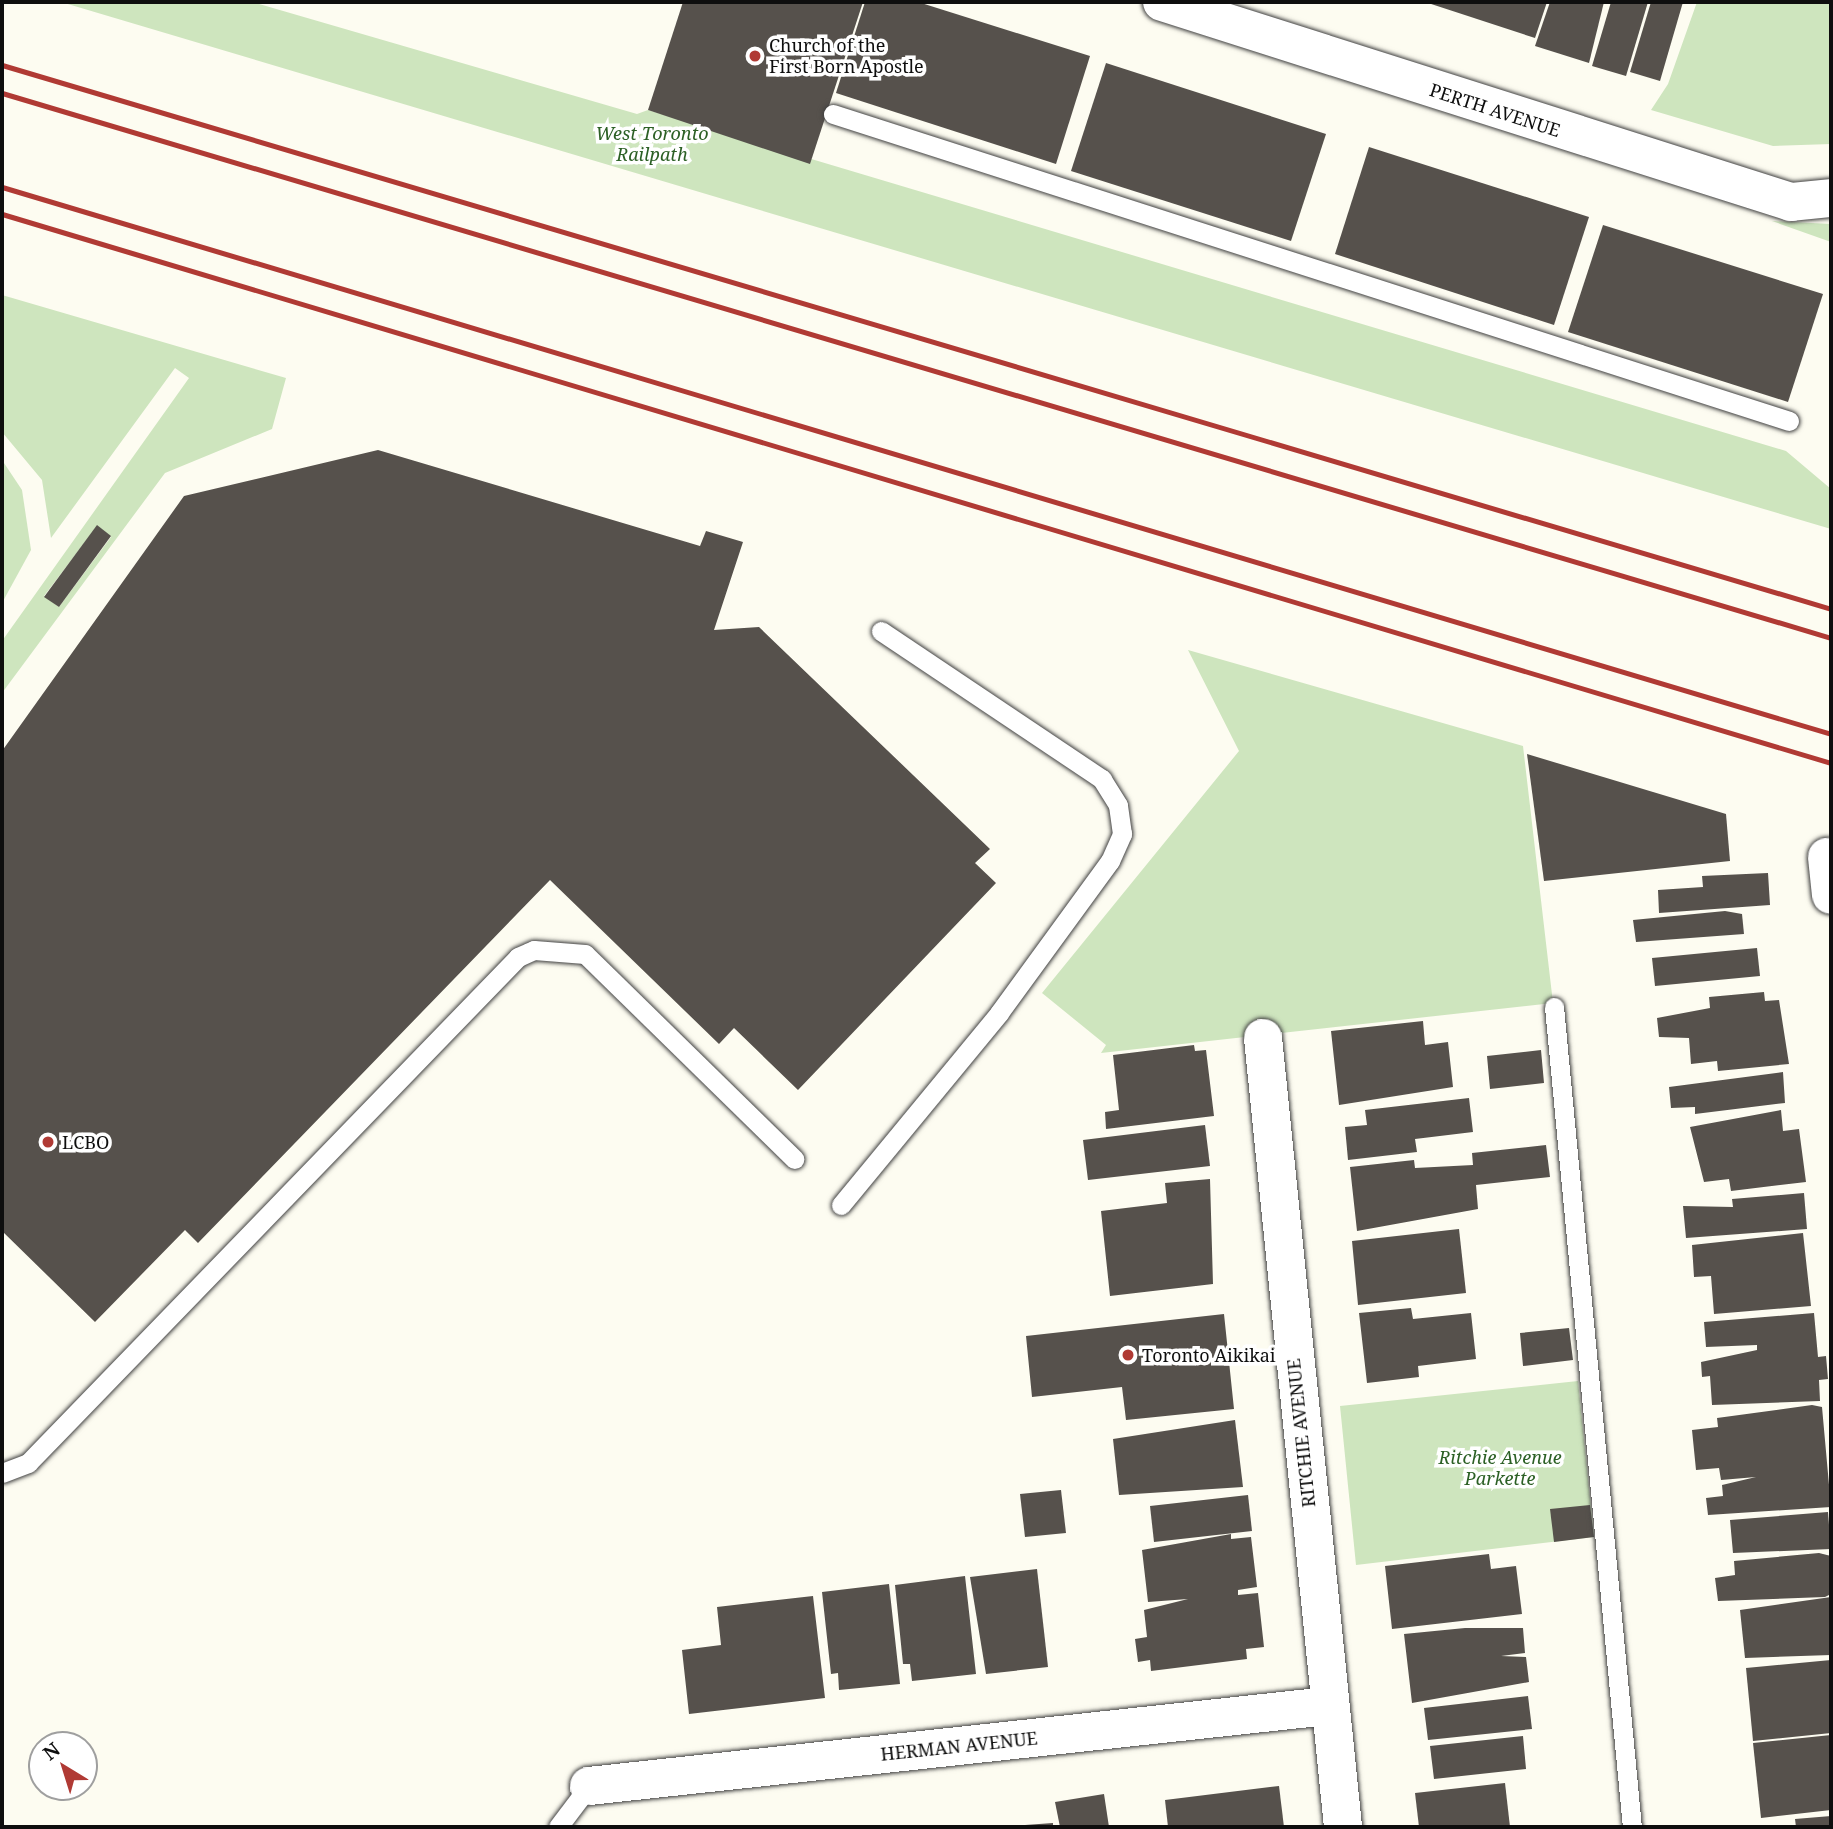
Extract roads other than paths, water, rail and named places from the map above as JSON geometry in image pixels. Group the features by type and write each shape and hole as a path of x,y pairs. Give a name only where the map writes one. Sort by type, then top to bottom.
{"street":[{"name":"PERTH AVENUE","path":"1163,2 1791,202 1831,198"},
{"path":"1830,879 1831,895"},
{"name":"RITCHIE AVENUE","path":"1263,1038 1328,1706 1343,1827"},
{"name":"HERMAN AVENUE","path":"589,1786 1328,1706"}],"lane":[{"path":"832,114 1788,421"},
{"path":"841,1205 999,1013 1110,862 1122,834 1118,805 1101,779 881,631"},
{"path":"2,1474 28,1463 518,957 534,950 585,954 794,1160"},
{"path":"1554,1007 1632,1827"},
{"path":"558,1827 589,1786"}],"railway":[{"path":"2,65 1831,609"},
{"path":"2,93 1831,638"},
{"path":"2,187 1831,734"},
{"path":"2,214 1831,763"}],"place":[{"name":"Church of the First Born Apostle","path":"755,56"},
{"name":"LCBO","path":"48,1142"},
{"name":"Toronto Aikikai","path":"1128,1355"}],"park label":[{"name":"West Toronto Railpath","path":"652,144"},
{"name":"Ritchie Avenue Parkette","path":"1500,1468"}]}
